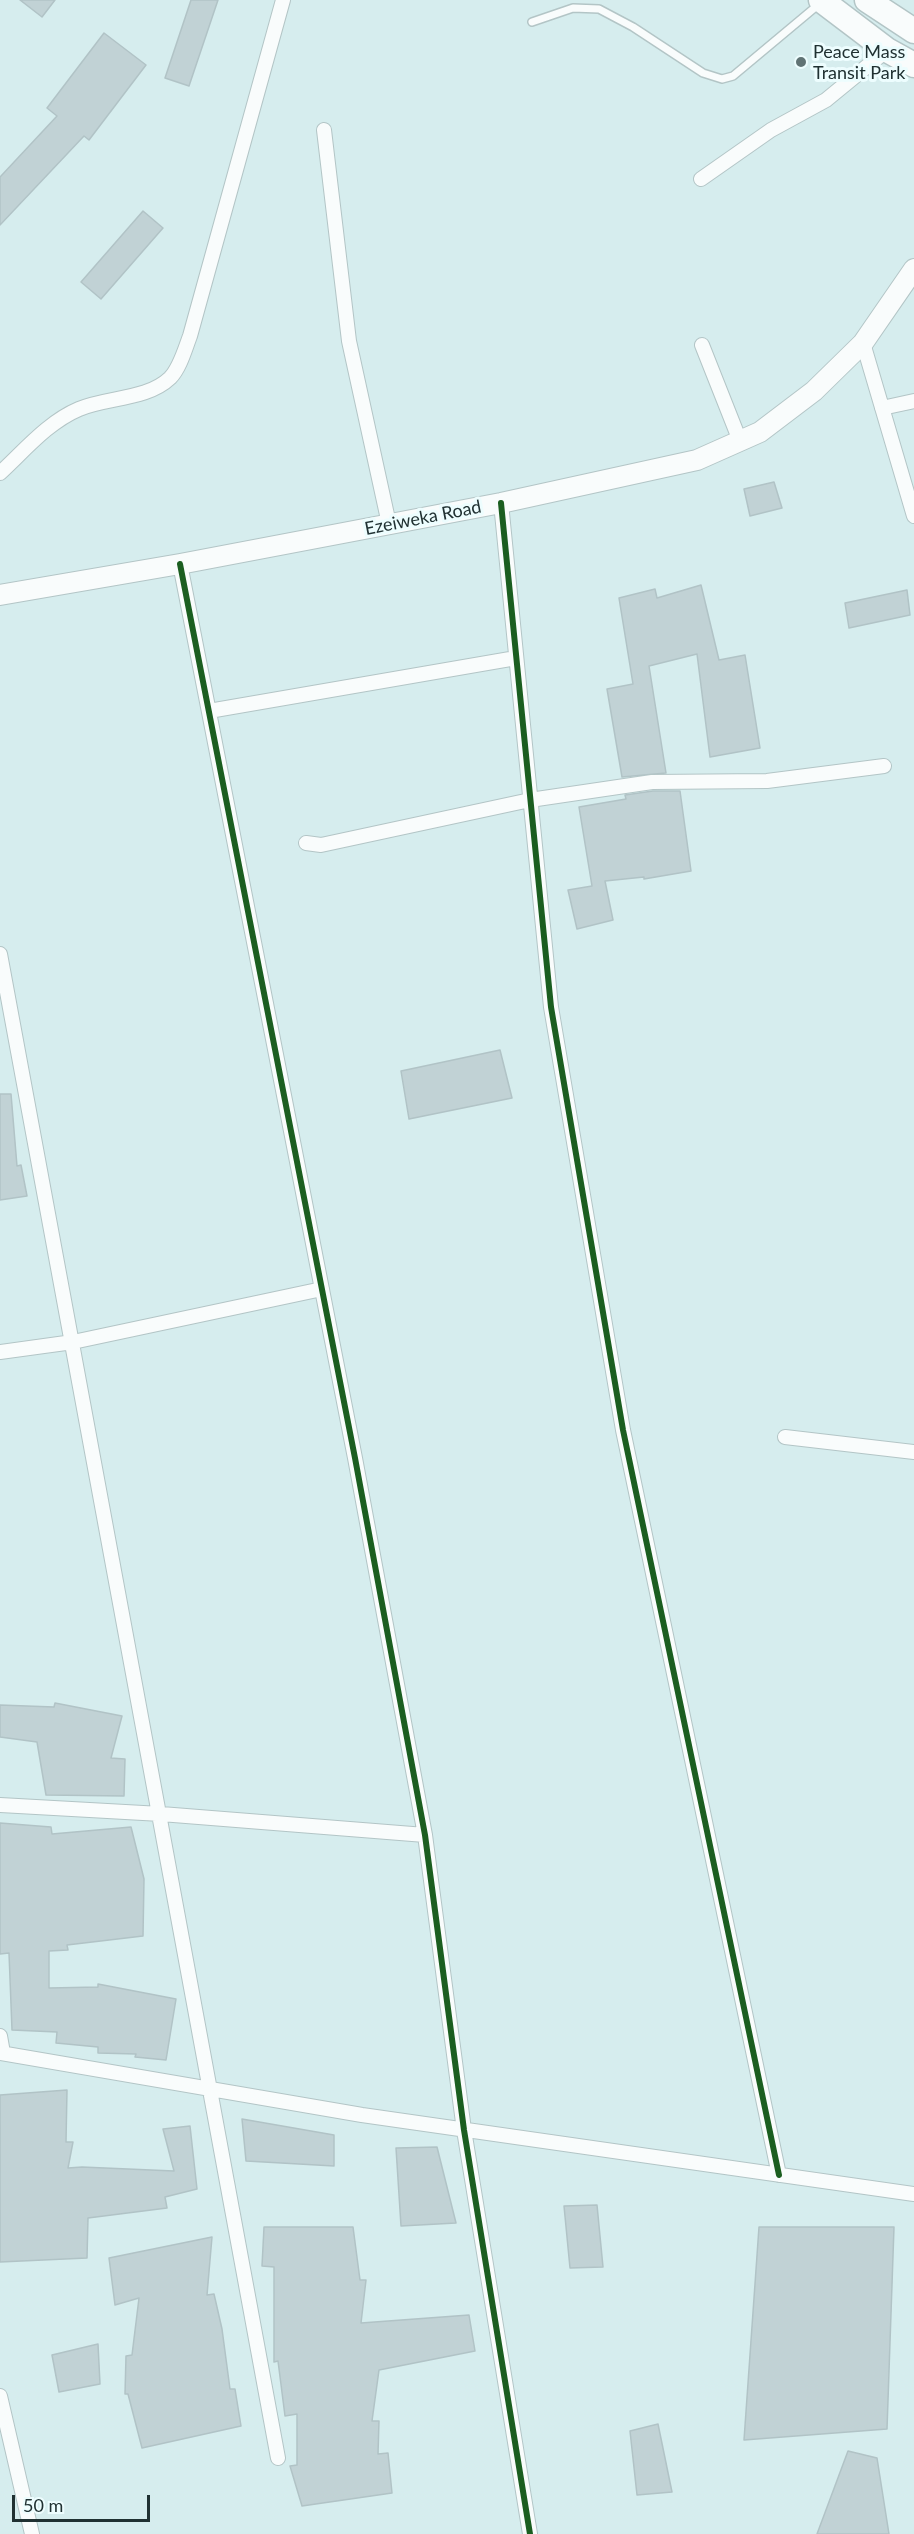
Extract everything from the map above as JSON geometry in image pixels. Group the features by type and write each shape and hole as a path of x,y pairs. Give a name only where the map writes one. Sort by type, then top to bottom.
{"highway":[{"path":"867,0 914,31"},
{"path":"822,1 887,50 914,65"}],"main road":[{"name":"Ezeiweka Road","path":"0,595 180,564 501,503 697,460 760,432 814,391 863,343 914,269"}],"street":[{"path":"0,473 47,429 78,409 153,389 170,377 180,362 190,336 283,0"},
{"path":"701,179 771,130 826,100 887,50"},
{"path":"324,130 349,341 389,524"},
{"path":"863,343 914,516"},
{"path":"702,345 740,441"},
{"path":"882,408 914,401"},
{"path":"501,503 550,1007 624,1430 779,2175"},
{"path":"180,564 322,1289 425,1835 464,2130 530,2534"},
{"path":"209,711 516,658"},
{"path":"306,843 321,845 530,800 652,782 767,781 884,766"},
{"path":"0,954 161,1814 278,2458"},
{"path":"0,1353 73,1342 322,1289"},
{"path":"785,1437 914,1452"},
{"path":"0,1805 161,1814 425,1835"},
{"path":"0,2036 2,2053 363,2115 914,2194"},
{"path":"0,2396 32,2534"}],"lane":[{"path":"532,22 573,8 599,9 633,27 703,73 722,80 733,76 822,1"}],"building":[{"path":"20,0 55,0 42,17"},
{"path":"191,0 218,0 189,86 165,78"},
{"path":"104,33 146,65 89,140 84,136 0,225 0,177 57,116 47,108"},
{"path":"143,211 163,228 101,299 81,282"},
{"path":"774,482 782,508 750,516 744,489"},
{"path":"701,585 719,660 745,655 760,748 710,757 697,654 649,666 666,773 622,777 607,689 633,684 619,598 655,589 657,598"},
{"path":"907,590 910,615 849,628 845,603"},
{"path":"653,791 680,791 691,871 644,879 644,877 605,881 613,920 577,929 568,890 592,886 579,807 626,799 625,795"},
{"path":"500,1050 512,1098 409,1119 401,1071"},
{"path":"0,1094 11,1094 17,1166 21,1165 27,1196 0,1200"},
{"path":"55,1703 122,1716 111,1758 125,1759 124,1796 46,1795 37,1742 0,1737 0,1705 54,1707"},
{"path":"0,1823 51,1827 52,1834 131,1827 144,1879 143,1936 67,1945 68,1950 49,1951 49,1988 98,1987 98,1984 176,1999 166,2060 135,2057 136,2054 98,2053 98,2047 56,2043 57,2032 12,2030 9,1953 0,1954"},
{"path":"67,2090 66,2142 73,2142 68,2168 174,2171 163,2129 190,2126 197,2189 165,2197 167,2208 88,2218 87,2258 0,2262 0,2095"},
{"path":"242,2119 334,2135 334,2166 246,2161"},
{"path":"437,2147 456,2223 401,2226 396,2148"},
{"path":"597,2205 603,2267 570,2268 564,2206"},
{"path":"264,2227 353,2227 360,2280 366,2280 361,2323 469,2315 475,2351 379,2370 372,2421 379,2421 378,2454 388,2453 392,2493 302,2506 290,2466 297,2465 297,2414 285,2416 278,2361 274,2362 274,2267 262,2266"},
{"path":"759,2227 894,2227 887,2429 744,2440"},
{"path":"212,2237 207,2295 214,2294 222,2329 230,2389 235,2389 241,2426 142,2448 128,2394 125,2394 126,2356 132,2355 139,2298 115,2305 109,2258"},
{"path":"98,2344 100,2384 59,2392 52,2355"},
{"path":"658,2424 672,2492 637,2495 630,2431"},
{"path":"848,2451 877,2458 889,2534 817,2534"}],"cycle path":[{"path":"501,503 551,1007 623,1430 779,2175"},
{"path":"180,564 355,1458 425,1835 464,2130 530,2534"}],"place":[{"name":"Peace Mass Transit Park","path":"801,62"}]}
